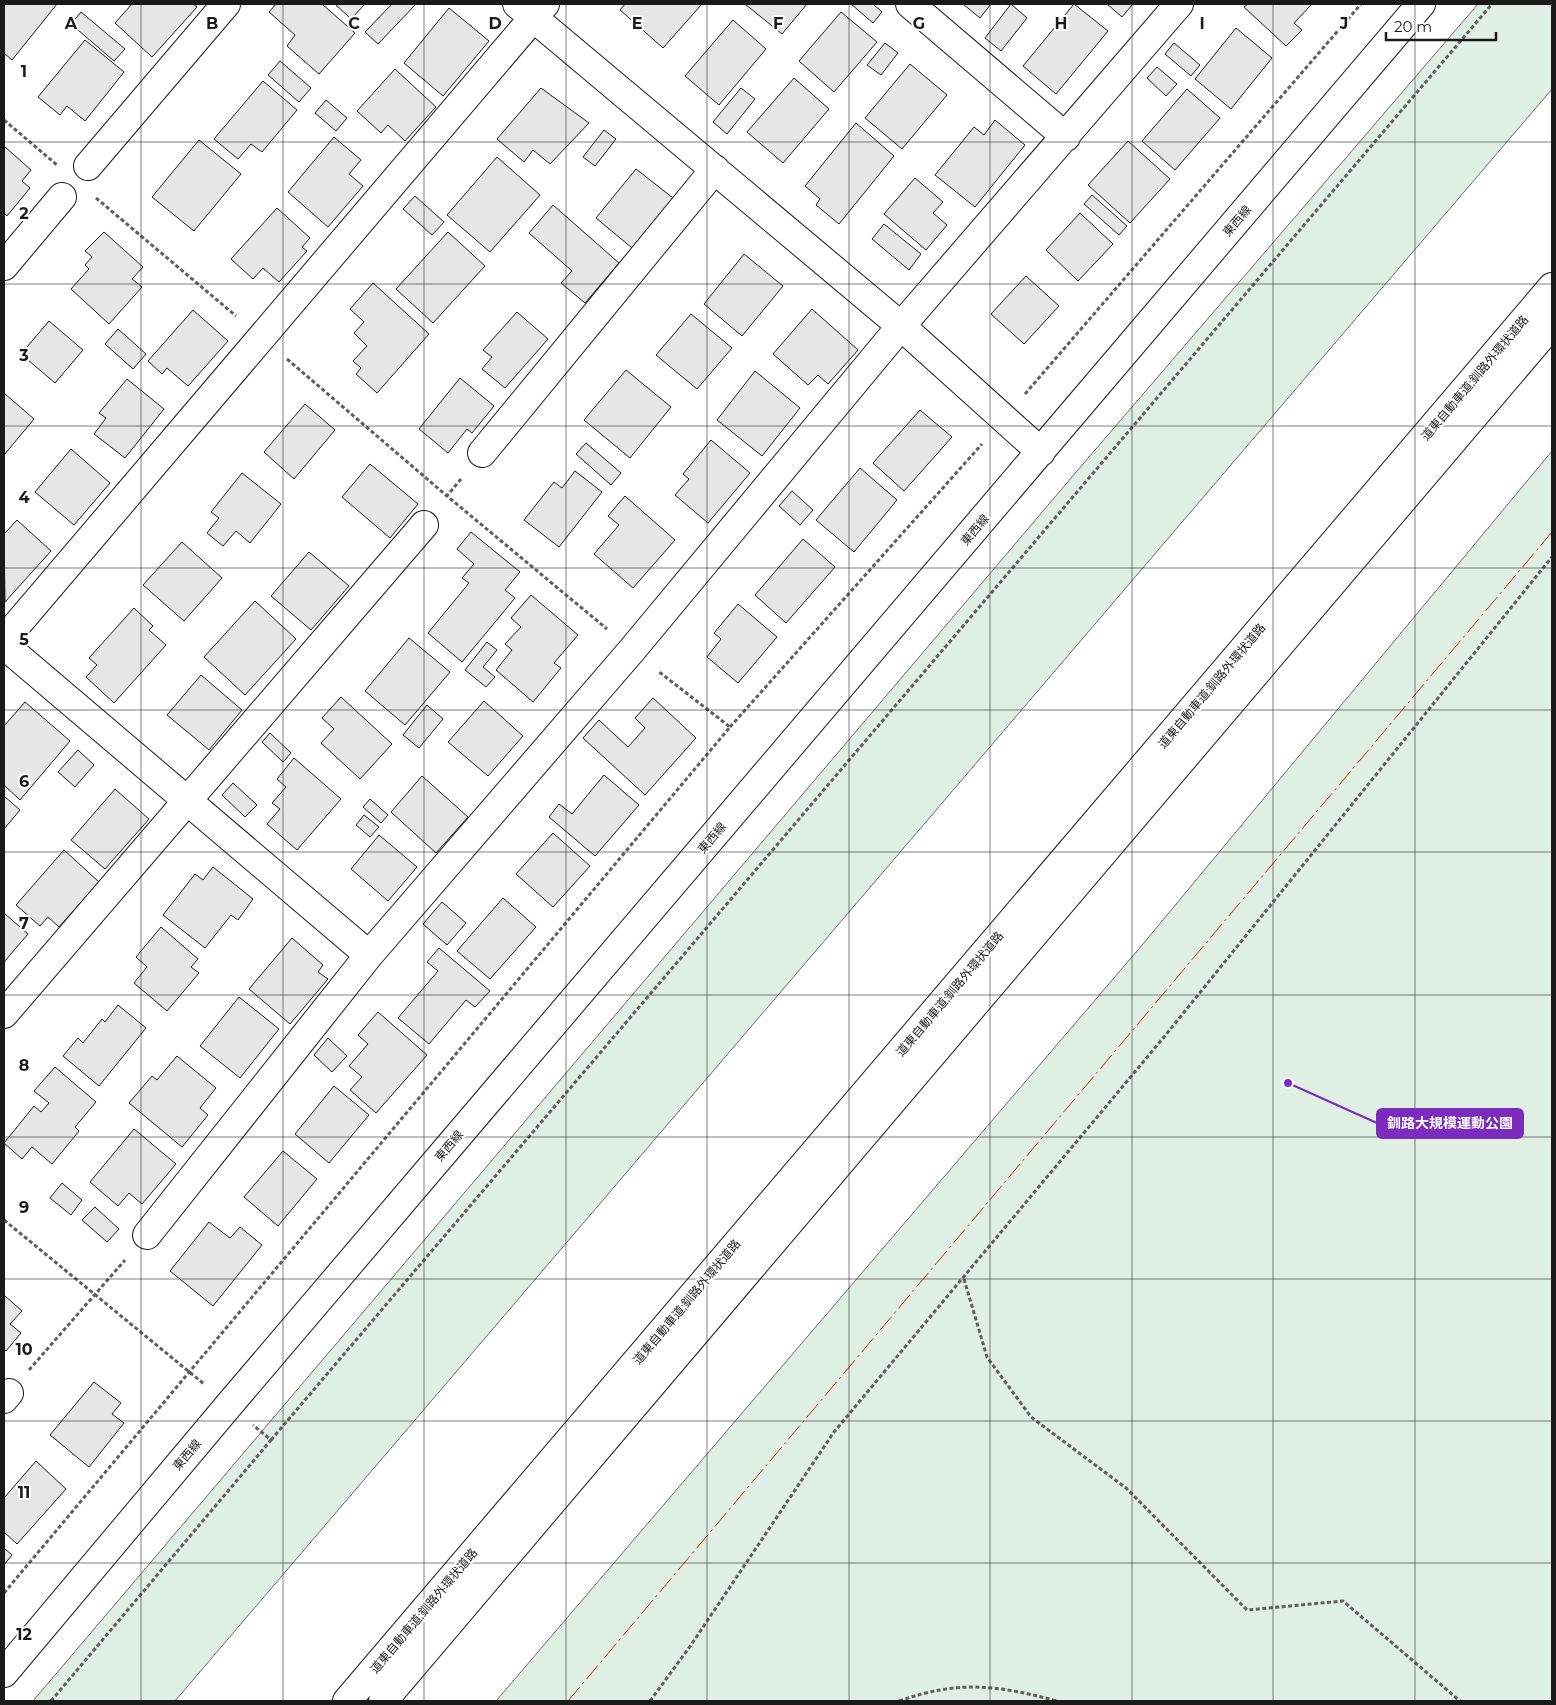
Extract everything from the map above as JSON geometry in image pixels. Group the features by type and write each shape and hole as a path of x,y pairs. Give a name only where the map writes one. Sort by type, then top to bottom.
{"main road":[{"path":"88,166 226,4"},
{"path":"910,4 1066,137"},
{"path":"147,1234 369,955 632,650 901,326 1179,4"},
{"name":"東西線","path":"4,1673 229,1405 1421,4"},
{"path":"4,640 263,338 532,8 715,170 901,326 1041,452"},
{"path":"482,453 715,170"},
{"path":"4,266 62,197"},
{"name":"道東自動車道;釧路外環状道路","path":"347,1701 1552,287"},
{"name":"道東自動車道;釧路外環状道路","path":"383,1701 1552,324"},
{"path":"4,1014 424,525"},
{"path":"4,645 369,955"}],"path":[{"path":"4,1592 188,1370 730,727 1004,419 1361,4"},
{"path":"51,1701 1492,4"},
{"path":"4,120 61,168"},
{"path":"91,193 447,496 632,650 730,727"},
{"path":"424,525 482,453"},
{"path":"650,1701 691,1645 834,1432 1164,1037 1552,558"},
{"path":"4,1220 271,1440"},
{"path":"6,1396 147,1234"},
{"path":"964,1278 987,1357 1031,1417 1126,1488 1247,1610 1342,1601 1460,1701"},
{"path":"899,1701 924,1692 971,1686 1000,1687 1057,1701"}],"green space":[{"path":"1478,4 1552,4 1552,89 175,1701 33,1701 1077,471"},
{"path":"1552,451 1552,1701 496,1701 1143,944"}],"building":[{"path":"4,4 57,4 12,60 4,53"},
{"path":"132,4 193,4 197,7 152,57 115,23"},
{"path":"276,4 322,4 355,33 319,74 287,46 295,35 269,12"},
{"path":"335,4 365,4 351,19"},
{"path":"392,4 416,4 378,44 365,32"},
{"path":"625,4 702,4 663,48 620,10"},
{"path":"745,4 807,4 782,34"},
{"path":"851,4 873,4 882,12 873,23"},
{"path":"963,4 991,4 980,18"},
{"path":"1011,4 1027,18 1001,51 985,38"},
{"path":"1074,4 1108,31 1056,94 1023,66"},
{"path":"1107,4 1133,4 1122,17"},
{"path":"1248,4 1312,4 1294,23 1302,30 1286,46 1244,7"},
{"path":"449,8 489,41 443,96 404,63"},
{"path":"81,12 125,49 114,61 71,24"},
{"path":"841,12 877,42 834,92 799,61"},
{"path":"733,20 766,49 719,105 685,76"},
{"path":"1236,28 1272,58 1231,109 1195,79"},
{"path":"85,40 124,72 85,121 67,106 60,115 38,97"},
{"path":"885,43 898,53 881,75 867,65"},
{"path":"1174,43 1200,65 1191,76 1165,54"},
{"path":"280,61 311,88 299,102 268,75"},
{"path":"910,64 947,95 902,149 865,118"},
{"path":"1157,67 1177,84 1166,96 1147,78"},
{"path":"395,69 436,107 405,141 388,125 381,133 357,111"},
{"path":"794,78 829,109 783,163 747,132"},
{"path":"263,81 297,110 262,152 251,144 238,159 214,139"},
{"path":"541,88 589,123 550,164 533,150 524,162 497,139"},
{"path":"741,88 755,99 727,134 713,122"},
{"path":"1187,89 1220,118 1175,170 1142,141"},
{"path":"326,100 347,118 336,131 315,113"},
{"path":"995,120 1025,145 975,207 935,175 974,127 984,135"},
{"path":"856,123 894,156 839,224 816,205 820,199 805,186"},
{"path":"604,130 616,139 595,166 583,157"},
{"path":"334,137 361,160 349,174 363,186 328,227 288,192"},
{"path":"199,140 241,174 194,231 152,197"},
{"path":"1128,141 1170,179 1130,223 1088,185"},
{"path":"4,146 31,170 22,181 30,188 7,216 4,213"},
{"path":"497,157 540,195 490,252 447,215"},
{"path":"636,169 673,198 632,248 596,218"},
{"path":"915,178 943,202 933,213 947,225 926,250 884,214"},
{"path":"1092,195 1127,226 1119,235 1084,204"},
{"path":"415,196 444,222 432,235 403,209"},
{"path":"553,205 619,263 585,303 561,283 572,271 529,233"},
{"path":"277,208 310,238 302,247 307,251 279,282 263,268 253,279 231,259"},
{"path":"1080,213 1113,244 1078,281 1046,250"},
{"path":"884,224 921,254 909,270 872,239"},
{"path":"104,232 143,267 132,279 142,287 109,324 71,289 89,269 85,265 92,257 85,251"},
{"path":"448,232 485,266 433,323 396,289"},
{"path":"744,254 783,286 742,336 704,304"},
{"path":"1026,276 1059,306 1024,344 991,314"},
{"path":"373,283 429,334 377,393 356,374 361,368 353,361 367,346 354,333 364,322 350,309"},
{"path":"812,309 858,350 828,384 818,375 808,385 773,354"},
{"path":"193,310 228,341 188,386 167,368 162,374 148,361"},
{"path":"517,312 548,339 505,388 482,369 492,357 483,350"},
{"path":"691,314 732,348 697,389 656,355"},
{"path":"49,321 83,350 55,383 21,354"},
{"path":"118,329 146,354 133,369 105,344"},
{"path":"626,370 671,407 630,458 584,420"},
{"path":"755,371 800,408 762,456 717,420"},
{"path":"460,378 494,406 472,433 467,429 448,453 419,429"},
{"path":"127,379 164,409 125,458 94,434 106,418 99,413"},
{"path":"4,393 34,419 4,455"},
{"path":"305,404 335,430 294,479 264,452"},
{"path":"920,410 952,437 904,491 873,463"},
{"path":"711,440 750,473 708,523 675,495 689,479 683,474"},
{"path":"586,443 621,473 611,485 576,454"},
{"path":"71,449 110,483 74,525 35,492"},
{"path":"370,464 418,504 390,538 342,497"},
{"path":"860,468 897,500 854,552 816,520"},
{"path":"575,471 602,492 559,547 524,520 554,482 562,488"},
{"path":"242,473 281,504 250,543 236,531 223,546 207,533 219,518 211,512"},
{"path":"792,491 813,510 800,525 779,506"},
{"path":"625,496 675,540 633,588 594,554 619,525 608,516"},
{"path":"17,520 51,551 5,602 4,534"},
{"path":"471,532 520,572 505,590 515,598 462,662 428,633 469,583 462,578 474,564 457,549"},
{"path":"803,539 835,567 786,623 755,595"},
{"path":"182,542 222,578 184,621 143,585"},
{"path":"309,552 349,586 311,630 271,596"},
{"path":"531,595 578,635 554,663 561,668 533,702 496,670 512,650 505,644 521,627 511,618"},
{"path":"255,601 296,639 245,695 204,657"},
{"path":"738,604 777,637 738,683 707,657 721,639 714,633"},
{"path":"134,608 153,626 149,630 166,645 114,703 86,677 97,665 89,658"},
{"path":"409,638 450,672 405,725 365,691"},
{"path":"487,642 497,650 483,667 495,677 486,687 465,670"},
{"path":"201,675 242,710 209,750 167,715"},
{"path":"341,697 392,744 360,779 321,743 334,729 322,718"},
{"path":"653,698 696,738 645,795 583,738 599,720 628,747 645,728 635,718"},
{"path":"484,701 523,736 488,776 448,742"},
{"path":"25,702 70,741 20,800 4,785 4,726"},
{"path":"427,705 443,719 419,748 403,735"},
{"path":"270,733 291,753 283,762 262,742"},
{"path":"78,750 94,765 75,787 58,772"},
{"path":"294,758 341,799 297,850 267,824 280,809 272,803 286,787 277,779"},
{"path":"604,775 639,805 595,856 549,817 559,804 572,814"},
{"path":"422,776 468,817 436,853 391,812"},
{"path":"233,783 257,805 245,817 222,795"},
{"path":"115,789 149,819 105,869 71,840"},
{"path":"4,796 20,810 4,829"},
{"path":"370,799 388,815 381,823 363,807"},
{"path":"364,815 379,827 370,837 356,825"},
{"path":"553,833 590,866 553,907 516,874"},
{"path":"379,835 417,867 388,901 351,869"},
{"path":"64,850 99,882 59,927 48,917 40,926 16,905"},
{"path":"213,867 253,899 238,920 231,915 205,948 163,915 195,874 203,880"},
{"path":"503,898 536,927 490,979 457,951"},
{"path":"442,902 466,923 447,945 423,924"},
{"path":"4,913 28,934 4,962"},
{"path":"161,927 198,959 191,967 199,973 167,1011 134,983 147,967 136,957"},
{"path":"292,938 323,965 318,972 328,979 290,1024 249,989"},
{"path":"439,948 490,991 475,1007 466,1000 429,1044 398,1018 438,971 427,962"},
{"path":"239,997 279,1029 240,1078 200,1046"},
{"path":"118,1005 146,1028 99,1086 63,1056 78,1038 83,1043 102,1019 105,1022"},
{"path":"378,1012 427,1055 376,1113 350,1090 362,1077 349,1066 368,1044 358,1035"},
{"path":"328,1038 347,1056 332,1072 314,1055"},
{"path":"177,1056 216,1088 200,1108 208,1115 182,1147 129,1103 152,1076 157,1080"},
{"path":"55,1067 96,1102 75,1127 79,1131 52,1164 32,1147 22,1159 4,1143 34,1106 41,1112 49,1103 34,1091"},
{"path":"334,1086 369,1115 329,1163 295,1134"},
{"path":"134,1129 176,1164 142,1204 129,1193 118,1206 90,1182"},
{"path":"283,1151 317,1179 278,1226 244,1197"},
{"path":"62,1183 82,1200 71,1215 50,1198"},
{"path":"95,1207 119,1229 107,1242 82,1220"},
{"path":"209,1222 230,1238 240,1227 262,1245 213,1306 170,1271"},
{"path":"4,1295 22,1311 10,1324 21,1333 6,1351 4,1349"},
{"path":"94,1382 121,1403 112,1414 124,1423 89,1467 50,1435"},
{"path":"36,1461 66,1489 17,1544 4,1532 4,1498"},
{"path":"4,1548 12,1555 4,1565"}],"power":[{"path":"568,1701 1552,532"}],"place":[{"name":"釧路大規模運動公園","path":"1288,1083"}]}
